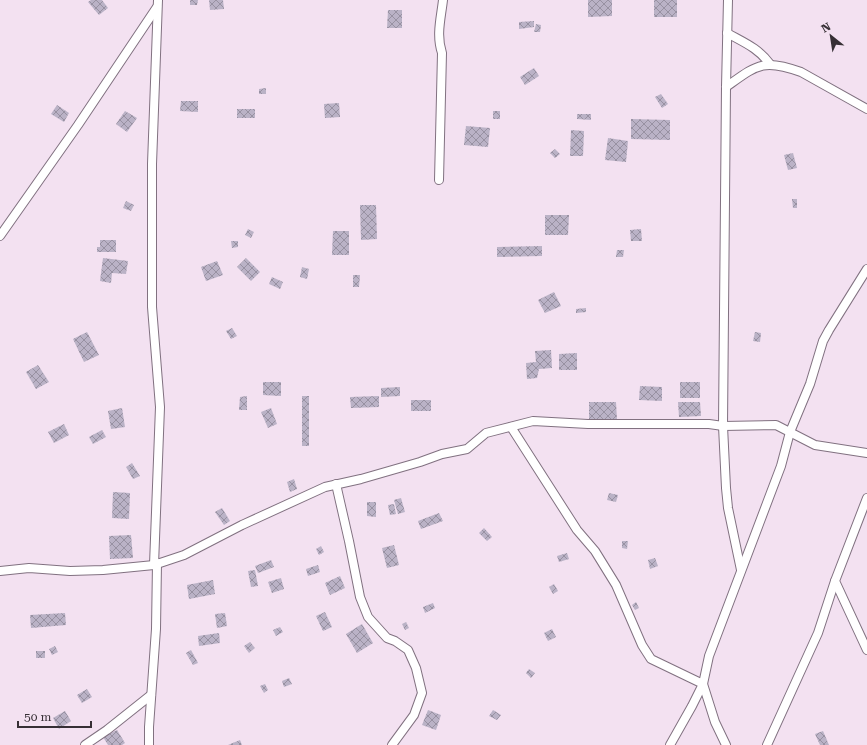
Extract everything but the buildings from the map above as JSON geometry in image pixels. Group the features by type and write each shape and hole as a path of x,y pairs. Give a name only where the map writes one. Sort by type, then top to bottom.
{"street":[{"path":"439,180 442,52 438,32 443,0"},
{"path":"728,0 724,426 728,508 741,570"},
{"path":"0,236 78,124 158,3"},
{"path":"149,745 156,628 160,407 152,307 152,164 158,3"},
{"path":"727,33 754,48 762,54 770,64"},
{"path":"726,87 753,68 770,64 791,68 801,72 867,109"},
{"path":"670,745 703,684 709,656 781,466 790,432 810,384 826,335 867,269"},
{"path":"0,572 29,568 70,571 103,570 156,564 184,555 288,503 325,487 361,479 442,454 467,449 486,433 533,421 588,424 709,424 724,426 776,425 815,445 867,453"},
{"path":"511,427 576,530 595,551 616,585 642,645 651,659 703,684 715,722 726,745"},
{"path":"336,484 360,597 368,617 387,638 395,641 408,650 416,668 422,693 414,714 392,745"},
{"path":"766,745 818,633 835,581 867,498"},
{"path":"835,581 867,650"},
{"path":"85,745 107,730 151,695"}]}
